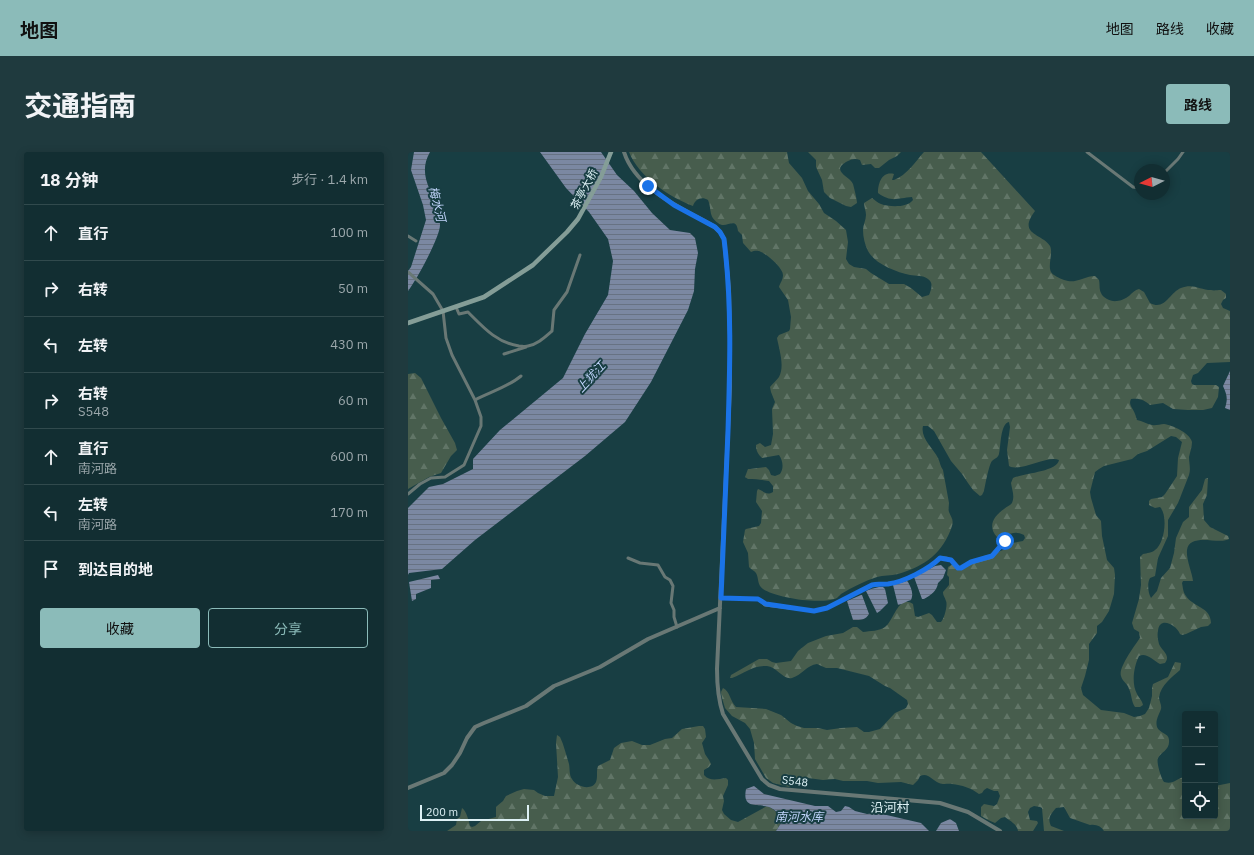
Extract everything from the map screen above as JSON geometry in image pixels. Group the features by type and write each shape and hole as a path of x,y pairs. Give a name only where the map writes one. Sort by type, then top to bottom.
{"main road":[{"name":"茶亭大桥","path":"408,323 484,297 533,265 567,232 578,219 601,177 611,152"}],"street":[{"name":"S548","path":"624,152 635,172 648,186 674,205 715,227 724,239 729,289 730,340 727,470 717,670 718,692 723,714 762,779 769,785 780,789 940,803 968,812 1000,831"},
{"path":"1087,152 1134,187"},
{"path":"1170,167 1183,152"},
{"path":"408,236 416,241"},
{"path":"504,354 539,342 552,331 554,310 566,292 580,255"},
{"path":"408,272 419,280 433,294 443,311 446,338 452,355 475,400 481,417 481,426 464,465 445,477 431,478 420,484 408,494"},
{"path":"456,307 459,314 468,312 484,329 501,340 515,345 527,346"},
{"path":"475,400 513,383 521,376"},
{"path":"721,598 758,599 766,604 814,611 827,608 872,585 889,584 909,577 935,563 940,558 951,560 958,568 961,568 971,562 992,556 1005,541"},
{"path":"628,558 640,563 658,565 665,577 670,580 673,586 671,603 677,627"},
{"path":"408,788 444,773 452,765 475,727 526,706 554,686 600,668 648,639 720,608"}],"green space":[{"path":"629,152 787,152 789,163 802,178 808,191 819,204 824,213 846,230 848,242 846,259 849,264 854,267 866,269 889,284 904,284 922,297 929,295 931,291 931,282 928,279 922,276 904,274 892,270 871,256 864,241 863,228 866,215 864,203 872,198 880,204 889,206 902,206 910,203 913,200 912,197 891,199 883,196 878,193 879,185 886,174 894,174 892,180 899,178 924,152 981,152 1035,211 1030,219 1030,229 1050,246 1050,269 1051,273 1055,276 1071,281 1095,276 1099,280 1102,295 1112,301 1119,301 1139,289 1144,292 1150,303 1155,305 1163,303 1177,290 1189,286 1207,290 1221,290 1226,294 1226,298 1221,304 1223,308 1230,311 1230,362 1207,363 1198,373 1193,375 1191,381 1194,385 1216,385 1219,387 1218,397 1212,408 1203,410 1173,409 1163,403 1150,405 1139,399 1131,399 1130,403 1137,420 1152,425 1164,424 1171,426 1188,436 1192,442 1189,457 1189,475 1178,503 1168,520 1168,536 1158,558 1155,576 1150,578 1148,583 1150,596 1151,598 1157,591 1161,578 1170,568 1176,538 1183,522 1189,517 1189,507 1202,490 1205,479 1208,478 1207,495 1203,504 1204,520 1210,527 1228,536 1229,539 1219,541 1199,540 1189,545 1187,554 1193,581 1183,581 1182,583 1186,596 1193,603 1205,610 1211,623 1208,626 1201,627 1182,635 1175,627 1168,623 1161,624 1159,626 1159,644 1167,655 1167,660 1165,663 1160,664 1150,657 1144,655 1139,656 1135,670 1134,685 1143,705 1140,707 1135,707 1128,687 1121,676 1121,672 1128,657 1140,638 1139,632 1134,629 1132,623 1139,599 1141,585 1140,557 1143,554 1154,551 1161,541 1164,529 1164,516 1160,507 1155,508 1149,505 1149,501 1151,499 1162,497 1177,476 1178,458 1182,442 1176,437 1171,436 1147,451 1138,454 1132,459 1104,466 1095,472 1090,492 1096,515 1101,521 1102,536 1107,560 1114,568 1114,594 1109,611 1102,622 1097,626 1097,633 1089,644 1089,660 1081,688 1083,695 1101,710 1124,713 1134,717 1140,716 1145,714 1149,708 1153,684 1168,677 1175,662 1181,663 1180,670 1164,685 1159,697 1161,709 1157,720 1157,727 1169,738 1169,743 1167,749 1158,758 1159,770 1164,782 1170,783 1182,778 1182,819 1218,819 1218,785 1230,783 1230,831 1104,831 1098,826 1090,825 1070,818 1064,807 1056,808 1051,814 1049,821 1051,826 1064,831 1044,831 1042,808 1034,806 1030,808 1028,812 1030,820 1037,821 1038,823 1033,831 1018,831 1015,825 1005,817 1001,818 995,823 981,816 981,807 984,804 994,806 997,804 1000,796 998,791 987,788 979,794 963,786 939,783 925,775 920,776 913,785 901,782 878,783 867,781 804,778 789,787 773,783 766,778 755,759 754,743 750,729 745,723 732,716 725,708 721,692 723,688 727,691 736,707 766,709 781,715 797,726 827,730 857,727 864,732 869,732 880,729 895,713 906,708 908,704 907,700 869,676 837,668 826,668 817,664 810,666 799,675 792,678 786,677 767,666 753,668 730,678 731,675 759,659 767,659 776,663 791,661 798,651 808,643 826,636 843,633 853,627 857,627 863,632 875,631 883,628 888,624 900,605 904,603 908,602 913,604 915,616 918,617 929,613 937,622 941,622 946,606 943,592 949,585 949,577 947,575 948,567 953,564 960,567 964,566 970,561 1003,550 1007,544 1023,541 1025,538 1024,535 1020,533 997,537 992,529 993,522 1000,512 1012,503 1013,495 1011,483 1013,478 1046,470 1057,464 1059,460 1049,459 1023,466 1009,466 1007,450 1010,427 1009,422 1002,431 999,454 991,463 984,491 980,496 973,490 951,461 934,431 928,426 923,426 923,435 938,458 943,470 949,511 953,524 944,544 938,551 917,567 898,574 879,576 859,584 841,594 837,598 830,600 799,600 778,595 763,589 760,586 756,573 749,567 748,553 743,542 745,530 759,526 761,523 762,511 756,502 758,489 771,493 773,492 773,486 769,481 748,479 745,477 748,469 766,467 771,475 775,476 780,474 782,469 782,462 779,455 762,458 756,449 756,445 760,443 765,447 771,445 773,434 772,409 775,402 770,387 779,377 782,368 777,338 779,335 789,331 790,329 791,317 788,300 779,287 783,275 771,258 760,251 751,252 743,243 742,235 738,231 735,224 721,225 713,218 708,200 703,198 699,199 693,206 674,197 647,178"},
{"path":"808,152 901,152 879,168 875,168 871,164 862,165 860,160 854,159 848,161 840,168 840,171 853,184 857,203 851,207 830,198 824,192 822,180 816,167 816,160"},
{"path":"415,373 421,378 455,443 457,450 451,456 441,473 429,477 408,489 408,374"},
{"path":"703,726 705,729 706,737 702,743 705,754 711,764 704,770 704,775 709,779 726,778 728,780 728,785 723,796 724,801 722,810 724,814 731,820 738,822 767,806 776,812 783,820 776,831 447,831 456,825 462,808 466,813 470,826 472,827 481,821 496,817 496,807 506,796 517,791 524,789 534,790 545,796 554,796 558,777 557,735 560,737 564,747 571,777 574,782 580,786 588,787 594,785 596,782 598,766 610,760 614,748 621,743 632,741 642,745 650,745 672,738 682,729"}],"water":[{"path":"414,152 430,152 425,167 425,174 438,209 440,225 432,249 422,269 408,291 408,271 411,267 426,220 423,205 411,170"},
{"name":"上犹江","path":"540,152 601,152 617,175 670,230 690,233 695,238 698,253 695,269 694,291 688,310 651,382 625,422 585,456 475,540 442,569 409,573 408,575 408,508 429,487 443,484 473,469 473,459 500,430 563,378 585,334 608,295 613,261 608,239 589,212 566,188"},
{"path":"1230,371 1230,410 1225,408 1227,397 1223,386"},
{"path":"941,565 946,570 943,578 929,596 922,599 914,577 935,566"},
{"path":"438,575 440,579 431,580 431,588 416,594 416,599 412,601 409,582"},
{"path":"907,581 912,591 911,600 898,605 893,585"},
{"path":"883,587 885,589 888,603 877,613 866,591"},
{"path":"861,595 869,614 864,619 853,620 847,601"},
{"name":"南河水库","path":"754,786 764,794 815,806 828,806 836,812 841,811 845,806 855,811 867,814 878,813 921,823 929,831 776,831 783,820 777,812 769,807 748,803 746,800 746,789"},
{"path":"950,819 956,823 959,831 936,831 941,823"}],"district":[{"name":"沿河村","path":"890,807"}],"route":[{"path":"648,186 674,205 715,227 724,239 729,289 730,387 721,598 758,599 766,604 814,611 832,606 872,585 889,584 909,577 935,563 940,558 951,560 958,568 961,568 971,562 989,558 1005,541"}],"water label":[{"name":"梅水河","path":"437,204"}]}
